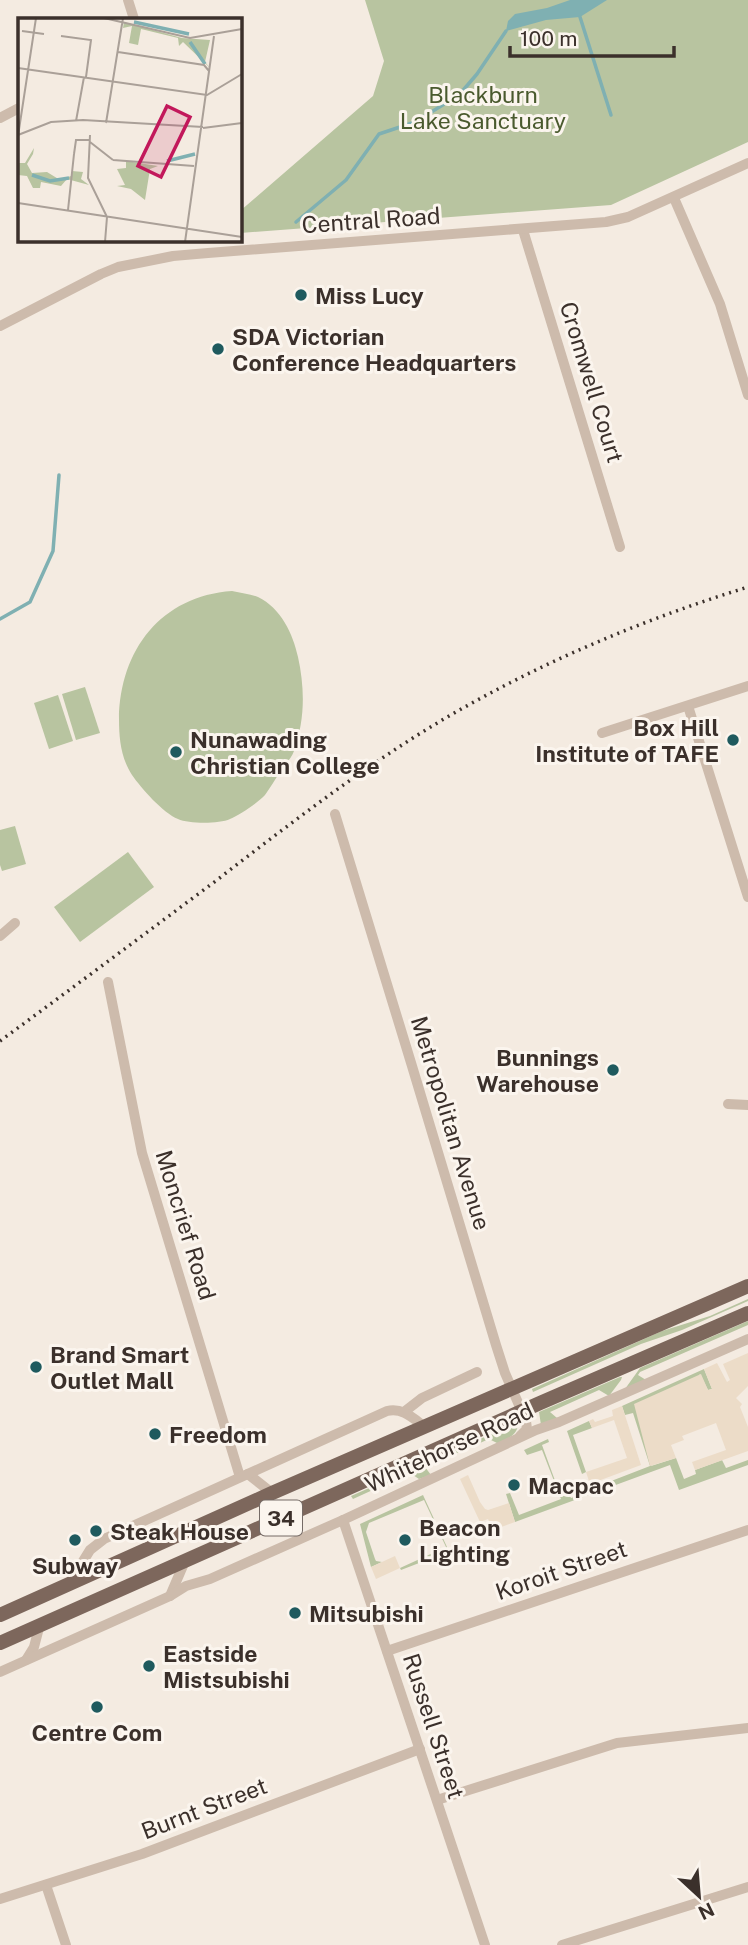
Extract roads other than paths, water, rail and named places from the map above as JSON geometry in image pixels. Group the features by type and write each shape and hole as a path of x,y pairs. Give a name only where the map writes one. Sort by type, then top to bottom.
{"main road":[{"name":"Whitehorse Road","path":"0,1615 272,1493 748,1286"},
{"name":"Whitehorse Road","path":"0,1643 748,1313"}],"street":[{"path":"128,0 134,18"},
{"path":"0,118 18,109"},
{"name":"Central Road","path":"0,326 101,274 144,261 208,253 607,222 628,217 674,198 748,163"},
{"path":"674,198 720,304 748,395"},
{"name":"Cromwell Court","path":"523,230 621,547"},
{"path":"602,733 748,686"},
{"path":"688,706 748,897"},
{"name":"Metropolitan Avenue","path":"335,814 496,1345 522,1411"},
{"path":"0,936 16,923"},
{"name":"Moncrief Road","path":"108,982 142,1153 244,1476"},
{"path":"728,1104 748,1105"},
{"name":"Whitehorse Road","path":"0,1672 170,1596 186,1586 210,1579 748,1339"},
{"path":"69,1584 90,1550 104,1539 387,1411 395,1409 404,1412 422,1398 477,1372"},
{"path":"517,1440 527,1429 522,1411"},
{"name":"Whitehorse Road","path":"404,1412 425,1427"},
{"path":"244,1476 272,1493"},
{"name":"Russell Street","path":"343,1520 485,1945"},
{"name":"Koroit Street","path":"387,1651 748,1530"},
{"path":"170,1596 185,1561"},
{"path":"26,1660 34,1647 40,1624"},
{"path":"437,1800 617,1743 748,1728"},
{"name":"Burnt Street","path":"0,1899 142,1854 420,1749"},
{"path":"46,1885 66,1945"},
{"path":"562,1945 748,1887"}],"water":[{"path":"570,0 607,0 580,17 546,20 506,31 508,21 515,14"}],"waterway":[{"path":"580,17 611,115"},
{"path":"296,222 346,180 379,134 415,122 459,95 506,31"},
{"path":"0,619 30,602 53,551 59,475"}],"railway":[{"path":"0,1041 317,804 424,731 541,667 622,632 748,587"}],"place":[{"name":"Miss Lucy","path":"301,295"},
{"name":"SDA Victorian Conference Headquarters","path":"218,349"},
{"name":"Box Hill Institute of TAFE","path":"733,740"},
{"name":"Nunawading Christian College","path":"176,752"},
{"name":"Bunnings Warehouse","path":"613,1070"},
{"name":"Brand Smart Outlet Mall","path":"36,1367"},
{"name":"Freedom","path":"155,1434"},
{"name":"Macpac","path":"514,1485"},
{"name":"Steak House","path":"96,1531"},
{"name":"Subway","path":"75,1540"},
{"name":"Beacon Lighting","path":"405,1540"},
{"name":"Mitsubishi","path":"295,1613"},
{"name":"Eastside Mistsubishi","path":"149,1666"},
{"name":"Centre Com","path":"97,1707"}],"park label":[{"name":"Blackburn Lake Sanctuary","path":"483,107"}]}
